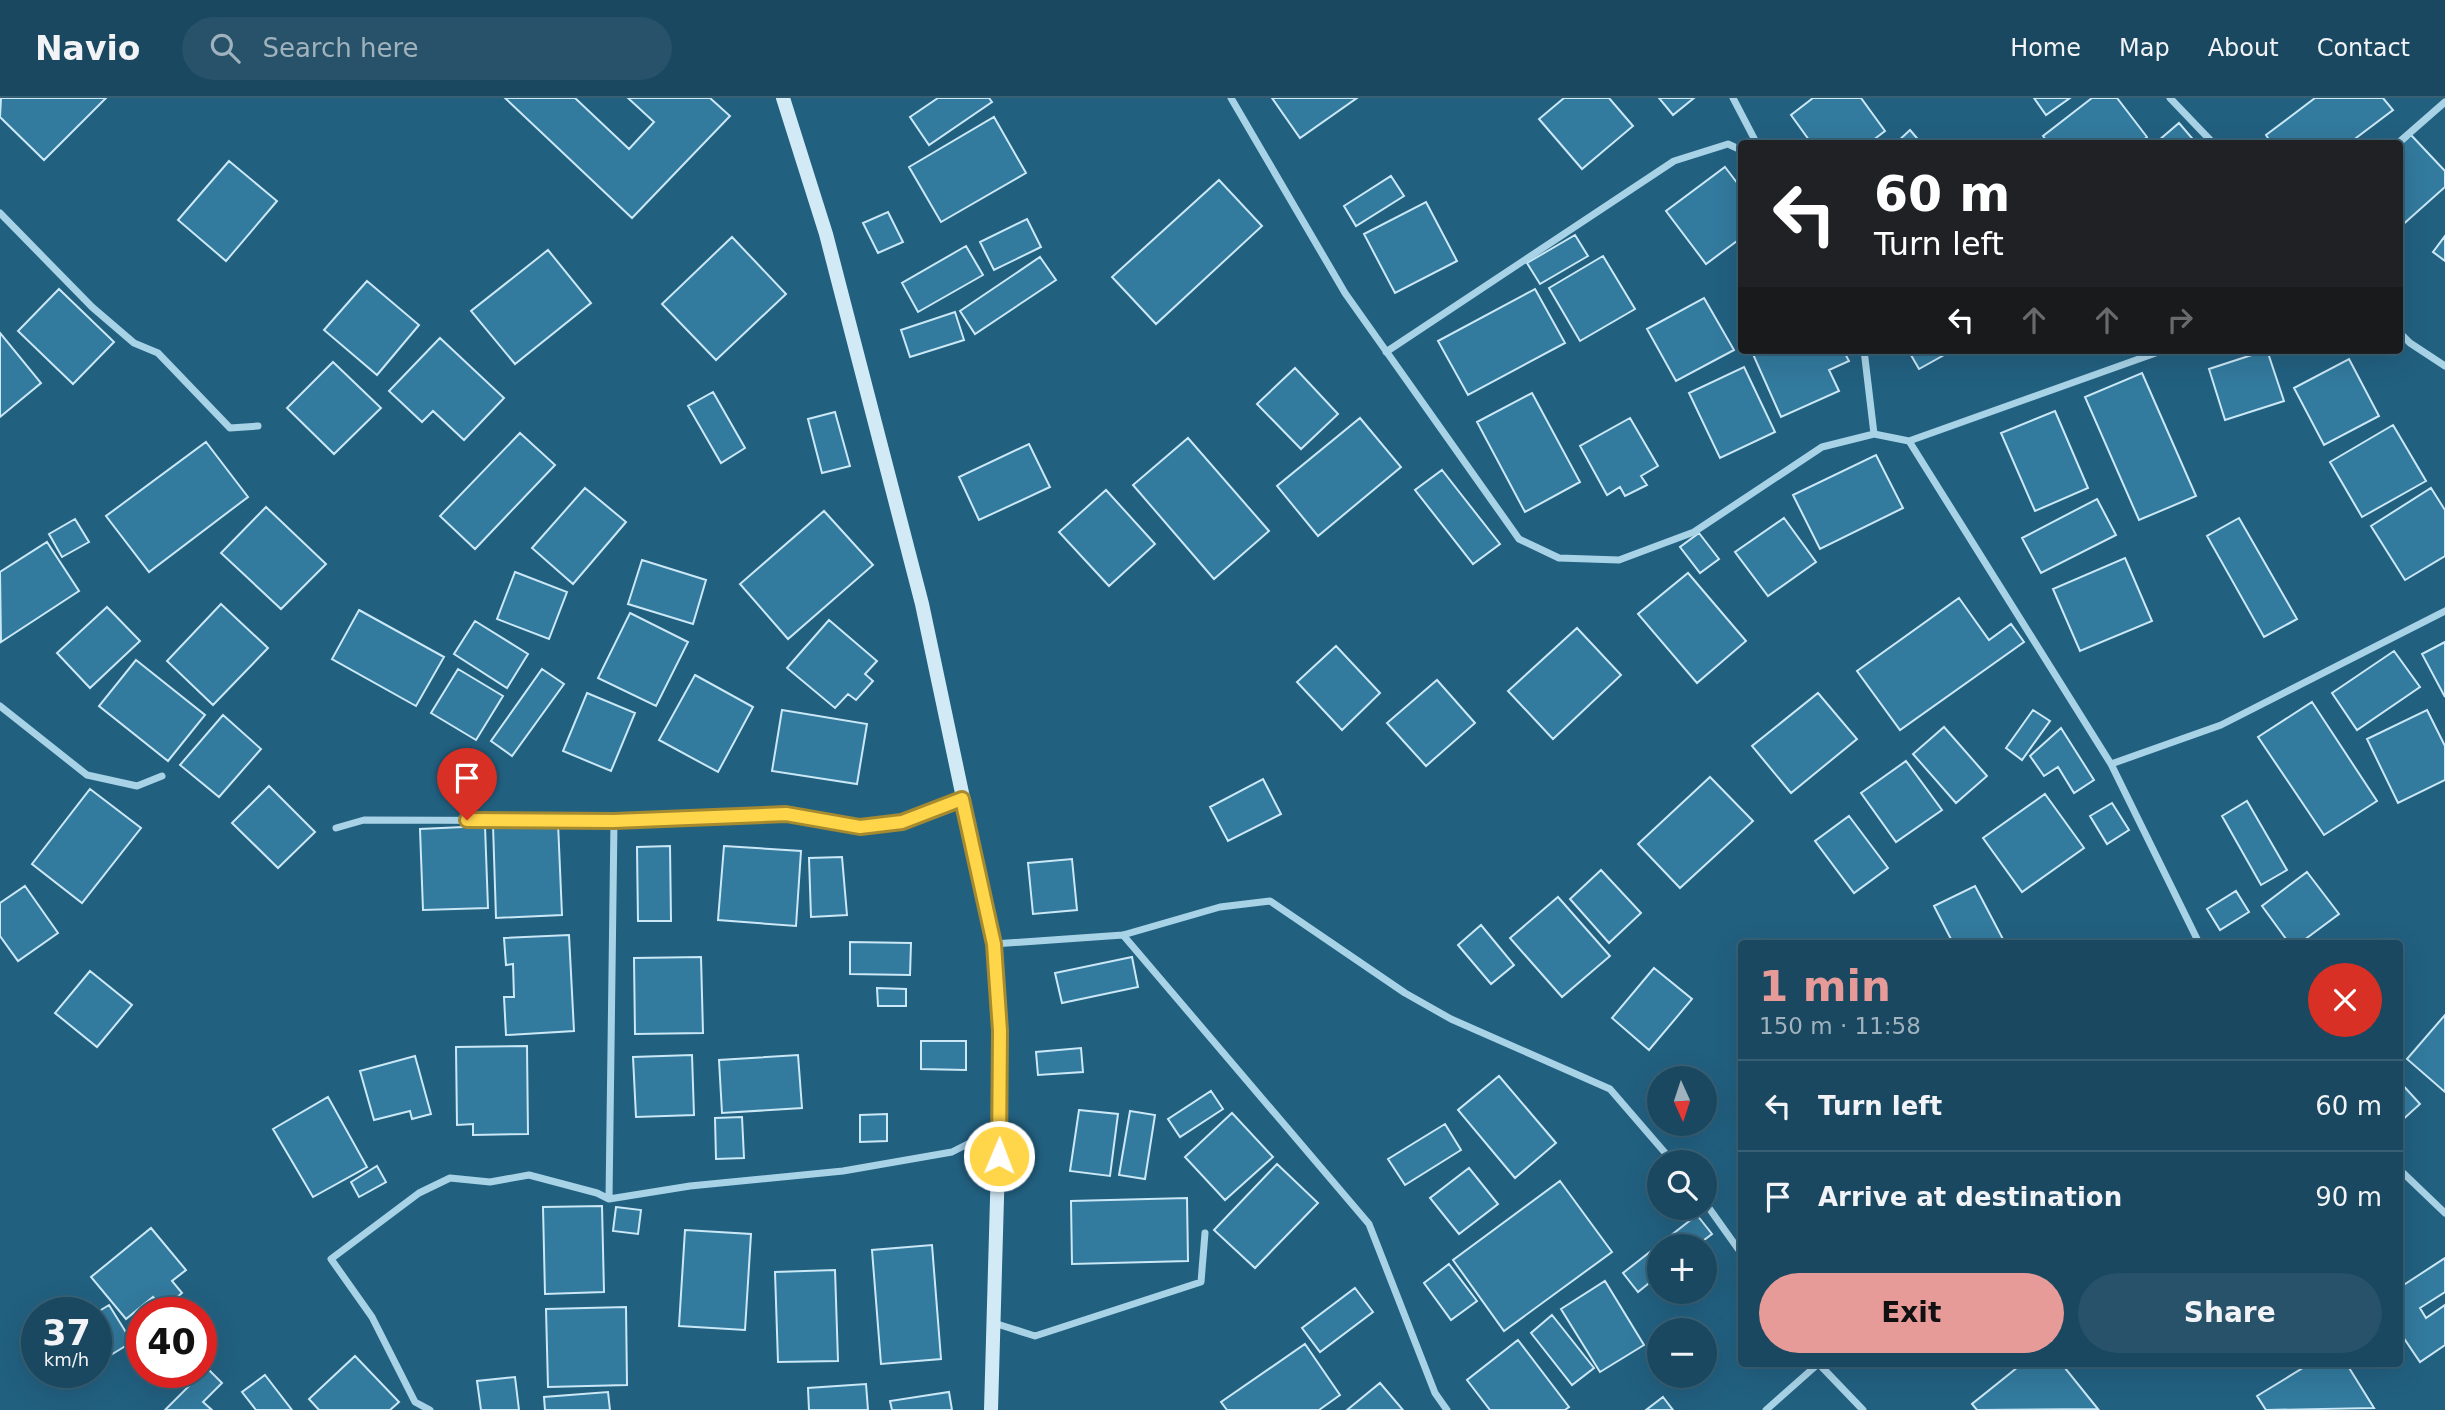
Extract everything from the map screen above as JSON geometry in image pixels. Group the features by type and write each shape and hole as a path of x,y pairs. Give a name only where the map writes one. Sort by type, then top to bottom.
{"street":[{"path":"783,98 826,234 919,591 994,944 1000,1031 991,1410"},
{"path":"1231,98 1345,293 1519,539 1559,558 1619,560 1694,532 1822,447 1874,434 1909,441 2153,354"},
{"path":"1733,98 1755,140"},
{"path":"2170,98 2210,140"},
{"path":"2402,140 2445,102"},
{"path":"1386,352 1674,162 1728,144 1738,149"},
{"path":"0,213 92,307 135,343 158,353 230,428 258,426"},
{"path":"2403,335 2445,366"},
{"path":"1864,354 1874,434"},
{"path":"1909,441 2111,764 2198,940"},
{"path":"2111,764 2221,725 2445,611"},
{"path":"0,706 87,775 137,786 162,776"},
{"path":"336,828 363,820 614,821 786,814 860,827 902,822 962,799"},
{"path":"609,1199 614,821"},
{"path":"994,944 1123,935 1220,907 1270,901 1405,993 1451,1018 1610,1088 1663,1150"},
{"path":"1123,935 1369,1224 1434,1393 1447,1410"},
{"path":"430,1410 415,1402 372,1317 331,1259 419,1193 450,1178 490,1182 529,1175 597,1192 609,1199 690,1186 843,1171 952,1152 999,1128"},
{"path":"2403,1173 2445,1213"},
{"path":"1717,1219 1738,1249"},
{"path":"994,1323 1035,1336 1202,1282 1205,1233"},
{"path":"1766,1410 1814,1367"},
{"path":"1822,1367 1863,1410"}],"building":[{"path":"1,98 106,98 44,160 0,117"},
{"path":"505,98 575,98 629,149 654,122 628,98 710,98 730,116 632,218"},
{"path":"938,98 989,98 992,102 929,145 910,117"},
{"path":"1272,98 1357,98 1300,138"},
{"path":"1564,98 1609,98 1633,126 1582,169 1539,119"},
{"path":"1659,98 1694,98 1673,115"},
{"path":"1813,98 1861,98 1885,131 1873,140 1809,140 1791,115"},
{"path":"2034,98 2070,98 2046,115"},
{"path":"2092,98 2117,98 2147,137 2144,140 2046,140 2043,136"},
{"path":"2315,98 2383,98 2393,110 2353,140 2269,140 2266,135"},
{"path":"994,117 1026,173 941,222 909,167"},
{"path":"2179,123 2194,140 2159,140"},
{"path":"1910,130 1919,140 1899,140"},
{"path":"2411,135 2445,171 2445,187 2403,224 2403,142"},
{"path":"229,161 277,201 226,261 178,220"},
{"path":"1725,167 1738,184 1738,240 1706,264 1666,211"},
{"path":"1391,176 1404,196 1356,226 1344,206"},
{"path":"1219,180 1262,226 1156,324 1112,277"},
{"path":"1426,202 1457,261 1395,293 1364,234"},
{"path":"888,212 903,242 878,253 863,223"},
{"path":"1027,219 1041,247 994,270 980,242"},
{"path":"1575,235 1588,256 1540,284 1527,263"},
{"path":"2445,236 2445,261 2433,252"},
{"path":"732,237 786,294 716,360 662,304"},
{"path":"966,246 983,275 918,312 902,283"},
{"path":"548,250 591,303 515,364 471,311"},
{"path":"1603,256 1635,309 1580,341 1549,288"},
{"path":"1040,257 1056,280 975,334 960,311"},
{"path":"367,281 419,325 377,375 324,330"},
{"path":"59,289 114,342 73,384 18,331"},
{"path":"1535,289 1565,343 1468,395 1438,341"},
{"path":"1704,298 1734,350 1676,381 1647,329"},
{"path":"955,312 964,340 910,357 901,330"},
{"path":"0,333 41,383 0,417"},
{"path":"440,338 504,398 464,440 433,411 422,422 389,391"},
{"path":"1753,354 1845,354 1849,361 1829,370 1839,391 1781,417"},
{"path":"1910,354 1946,354 1919,369"},
{"path":"2255,354 2268,354 2284,401 2225,420 2209,369"},
{"path":"2349,359 2379,416 2324,445 2294,388"},
{"path":"333,362 381,408 334,454 287,408"},
{"path":"1744,367 1775,432 1720,458 1689,393"},
{"path":"1295,368 1338,414 1301,449 1257,404"},
{"path":"2142,373 2196,496 2139,520 2085,397"},
{"path":"713,392 745,448 721,463 688,406"},
{"path":"1532,393 1580,482 1525,512 1477,422"},
{"path":"2055,411 2088,488 2035,511 2001,433"},
{"path":"835,412 850,466 822,473 808,419"},
{"path":"1360,418 1401,467 1318,536 1277,486"},
{"path":"1630,418 1658,466 1641,476 1647,485 1625,496 1620,487 1607,495 1580,446"},
{"path":"2393,425 2426,481 2362,517 2330,462"},
{"path":"520,433 555,465 475,549 440,516"},
{"path":"1188,438 1269,531 1214,579 1133,485"},
{"path":"206,442 248,497 149,572 106,516"},
{"path":"1029,444 1050,487 979,520 959,477"},
{"path":"1876,455 1903,508 1820,549 1793,495"},
{"path":"1442,470 1500,544 1473,564 1415,490"},
{"path":"585,488 626,522 573,584 532,548"},
{"path":"2431,488 2445,510 2445,556 2405,580 2371,526"},
{"path":"1106,490 1155,544 1109,586 1059,532"},
{"path":"2097,499 2116,535 2041,573 2022,538"},
{"path":"266,507 326,564 281,609 221,553"},
{"path":"824,511 873,565 788,639 740,584"},
{"path":"1784,518 1816,562 1768,596 1735,552"},
{"path":"2239,518 2297,619 2264,637 2207,536"},
{"path":"75,519 89,542 62,557 49,534"},
{"path":"1699,533 1719,559 1700,573 1680,547"},
{"path":"47,542 79,591 1,642 0,572"},
{"path":"2125,558 2152,621 2080,651 2053,589"},
{"path":"642,560 706,580 693,624 628,604"},
{"path":"515,572 567,592 549,639 497,619"},
{"path":"1688,573 1746,641 1697,683 1638,614"},
{"path":"1959,598 1989,640 2011,624 2024,642 1900,730 1857,671"},
{"path":"221,604 268,648 213,705 167,661"},
{"path":"107,607 140,641 90,688 57,653"},
{"path":"359,610 444,657 416,706 332,659"},
{"path":"630,613 688,642 656,706 598,678"},
{"path":"829,620 877,661 865,674 873,681 856,700 848,694 835,708 787,668"},
{"path":"475,621 528,654 507,688 454,654"},
{"path":"1577,628 1621,675 1553,739 1508,691"},
{"path":"2445,642 2445,697 2422,654"},
{"path":"1336,646 1380,693 1342,730 1297,682"},
{"path":"2394,651 2420,687 2357,730 2332,693"},
{"path":"136,660 205,715 168,761 99,706"},
{"path":"458,669 503,696 476,740 431,713"},
{"path":"542,669 564,684 512,756 491,741"},
{"path":"695,675 753,707 718,772 659,740"},
{"path":"1437,680 1475,723 1426,766 1387,723"},
{"path":"587,693 635,713 611,771 563,751"},
{"path":"1818,693 1857,739 1791,793 1752,746"},
{"path":"2312,702 2377,801 2324,835 2258,737"},
{"path":"782,710 867,724 857,784 772,771"},
{"path":"2033,710 2050,721 2022,760 2006,748"},
{"path":"2427,710 2445,746 2445,780 2398,803 2367,739"},
{"path":"223,715 261,749 219,797 180,765"},
{"path":"1944,727 1987,776 1956,803 1913,754"},
{"path":"2061,728 2094,780 2074,793 2058,767 2044,776 2030,756"},
{"path":"1906,761 1942,810 1896,842 1861,793"},
{"path":"1710,777 1753,821 1680,888 1638,844"},
{"path":"1263,779 1281,814 1228,841 1210,807"},
{"path":"269,786 315,832 278,868 232,823"},
{"path":"90,789 141,828 82,903 32,864"},
{"path":"2045,794 2084,848 2022,892 1983,838"},
{"path":"2247,801 2287,870 2261,885 2222,816"},
{"path":"2112,803 2129,830 2107,844 2090,816"},
{"path":"1849,816 1888,868 1854,893 1815,841"},
{"path":"558,823 562,915 496,918 493,825"},
{"path":"485,826 488,908 423,910 420,829"},
{"path":"670,846 671,921 638,921 637,847"},
{"path":"724,846 801,851 796,926 718,920"},
{"path":"842,857 847,915 811,917 809,858"},
{"path":"1072,859 1077,910 1033,914 1028,863"},
{"path":"1601,870 1641,913 1609,943 1570,899"},
{"path":"2307,872 2339,914 2304,940 2287,940 2262,906"},
{"path":"25,886 58,933 18,961 0,936 0,903"},
{"path":"1975,886 2003,940 1951,940 1934,906"},
{"path":"2236,891 2249,912 2220,930 2207,909"},
{"path":"1558,897 1610,956 1562,997 1510,938"},
{"path":"1481,925 1514,965 1491,984 1458,945"},
{"path":"569,935 574,1031 506,1035 504,997 514,997 513,964 506,965 504,938"},
{"path":"850,942 911,943 910,975 850,974"},
{"path":"701,957 703,1033 635,1034 634,958"},
{"path":"1132,957 1138,987 1062,1003 1055,973"},
{"path":"1654,968 1692,999 1649,1050 1612,1018"},
{"path":"90,971 132,1005 97,1047 55,1013"},
{"path":"877,988 906,989 906,1006 878,1006"},
{"path":"2445,1015 2445,1092 2407,1059"},
{"path":"921,1041 966,1041 966,1070 921,1069"},
{"path":"527,1046 528,1134 473,1135 473,1124 457,1125 456,1047"},
{"path":"1081,1048 1083,1072 1038,1075 1036,1052"},
{"path":"692,1055 694,1115 636,1117 633,1057"},
{"path":"798,1055 802,1108 722,1113 719,1060"},
{"path":"415,1056 431,1114 412,1119 410,1111 374,1120 360,1071"},
{"path":"1499,1076 1556,1143 1515,1178 1458,1110"},
{"path":"2403,1085 2420,1104 2403,1119"},
{"path":"1211,1091 1223,1109 1180,1137 1168,1119"},
{"path":"328,1097 367,1167 313,1197 273,1129"},
{"path":"1079,1110 1118,1114 1110,1176 1070,1171"},
{"path":"1130,1111 1155,1115 1145,1179 1119,1175"},
{"path":"1232,1113 1273,1157 1225,1200 1185,1157"},
{"path":"887,1114 887,1141 860,1142 860,1115"},
{"path":"742,1117 744,1158 716,1159 715,1118"},
{"path":"1445,1124 1461,1150 1405,1185 1388,1159"},
{"path":"1277,1164 1318,1203 1255,1268 1214,1230"},
{"path":"377,1166 386,1182 359,1197 351,1182"},
{"path":"1469,1168 1498,1204 1459,1234 1430,1198"},
{"path":"1560,1181 1612,1252 1504,1331 1453,1260"},
{"path":"1187,1198 1188,1261 1072,1264 1071,1201"},
{"path":"602,1206 604,1292 545,1294 543,1207"},
{"path":"616,1207 641,1210 638,1234 613,1231"},
{"path":"1691,1220 1701,1220 1712,1234 1673,1234"},
{"path":"151,1228 186,1270 172,1281 182,1293 177,1297 126,1297 126,1319 112,1302 112,1297 108,1297 91,1277"},
{"path":"685,1230 751,1234 745,1330 679,1326"},
{"path":"932,1245 941,1359 881,1364 872,1250"},
{"path":"1647,1254 1647,1285 1638,1292 1623,1273"},
{"path":"2445,1258 2445,1292 2420,1308 2426,1318 2445,1305 2445,1345 2420,1362 2403,1337 2403,1285"},
{"path":"1449,1264 1477,1301 1451,1320 1424,1283"},
{"path":"835,1270 838,1361 778,1362 775,1272"},
{"path":"1605,1281 1644,1345 1600,1372 1561,1309"},
{"path":"1355,1288 1373,1312 1320,1352 1302,1328"},
{"path":"626,1307 627,1385 548,1387 546,1309"},
{"path":"112,1310 126,1332 126,1346 112,1354"},
{"path":"1552,1315 1594,1368 1572,1385 1531,1333"},
{"path":"1518,1340 1569,1407 1565,1410 1490,1410 1467,1380"},
{"path":"1305,1344 1340,1395 1319,1410 1227,1410 1221,1402"},
{"path":"355,1356 399,1402 390,1410 319,1410 309,1399"},
{"path":"2018,1367 2064,1367 2098,1409 1977,1410 1972,1404"},
{"path":"2304,1367 2348,1367 2374,1408 2266,1410 2257,1396"},
{"path":"265,1375 292,1410 256,1410 242,1392"},
{"path":"515,1377 519,1410 481,1410 477,1381"},
{"path":"1380,1383 1403,1410 1347,1410"},
{"path":"866,1384 868,1410 809,1410 808,1388"},
{"path":"187,1388 217,1388 203,1402 212,1410 165,1410"},
{"path":"608,1392 610,1410 545,1410 544,1397"},
{"path":"949,1392 952,1410 892,1410 890,1401"},
{"path":"1663,1397 1673,1410 1646,1410"}],"route":[{"path":"467,820 614,821 786,814 860,827 902,822 962,799 994,944 1000,1031 999,1156"}]}
